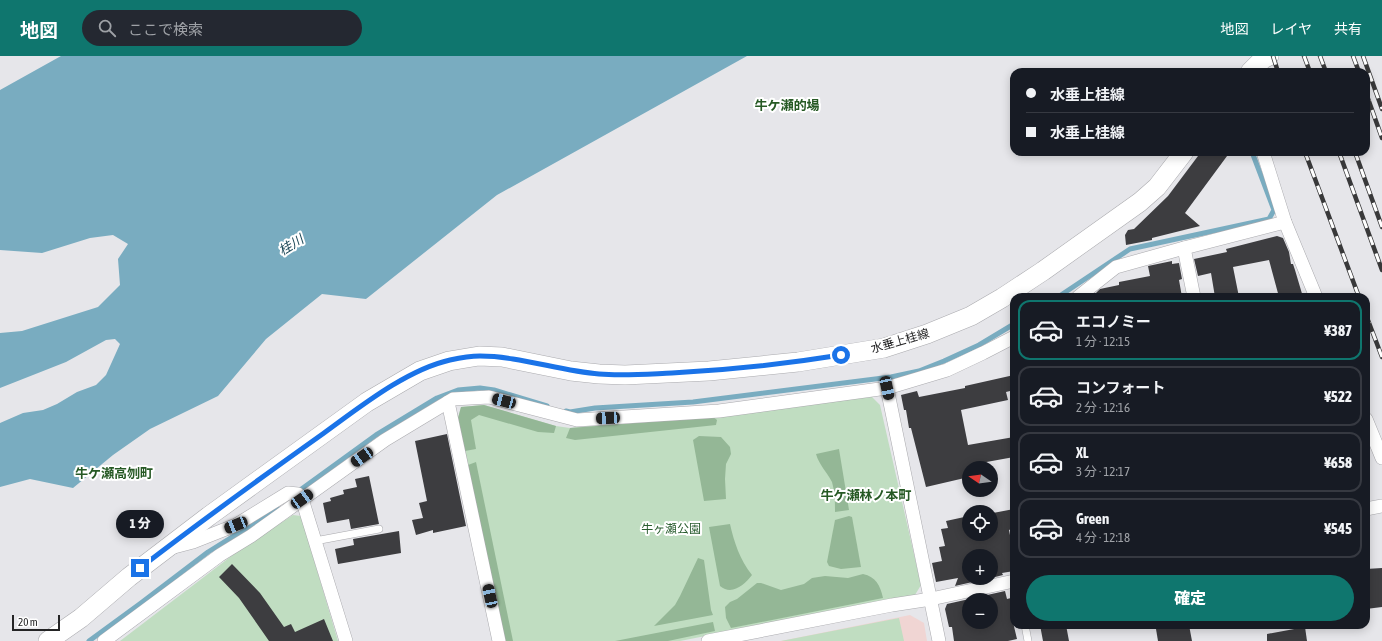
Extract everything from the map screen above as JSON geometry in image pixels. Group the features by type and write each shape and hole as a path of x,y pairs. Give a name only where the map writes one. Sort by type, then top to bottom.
{"main road":[{"path":"1254,68 1263,59 1269,56"},
{"name":"水垂上桂線","path":"48,641 81,618 129,577 227,502 367,402 420,370 449,360 479,356 502,357 572,371 625,376 708,371 798,362 884,348 927,334 971,316 1002,298 1140,202 1157,187 1181,156"}],"street":[{"path":"1264,156 1285,222 1314,293"},
{"path":"1084,293 1116,267 1285,222"},
{"path":"1184,248 1193,293"},
{"path":"162,551 193,542 236,525 296,495 453,399 488,397 577,420 707,412 887,388 946,370 1010,339"},
{"path":"887,388 939,641"},
{"path":"448,402 499,641"},
{"path":"1370,429 1382,458"},
{"path":"296,495 315,541 346,641"},
{"path":"104,641 220,556 251,536 296,495"},
{"path":"1370,508 1382,506"},
{"path":"708,641 892,605 931,599 1010,582"}],"lane":[{"path":"315,541 379,529"},
{"path":"1026,629 1028,641"}],"shaded area":[{"path":"910,615 924,623 927,641 781,641"}],"green space":[{"name":"牛ヶ瀬公園","path":"872,397 880,405 921,585 915,595 680,641 505,641 458,418 461,407 484,405 556,426 570,428"},
{"path":"484,405 556,426 554,433 538,432 479,415 471,420 476,449 465,451 458,418 461,407"},
{"path":"713,417 717,420 716,425 575,440 566,438 570,428"},
{"path":"699,436 721,437 730,447 731,454 726,464 726,499 704,501 693,440"},
{"path":"839,449 849,510 835,512 832,482 819,462 816,454"},
{"path":"476,462 513,641 505,641 468,465"},
{"path":"293,515 301,516 338,641 120,641 238,551"},
{"path":"849,516 852,517 861,567 841,569 829,566 827,562 835,520"},
{"path":"730,524 738,551 752,575 742,586 733,590 724,589 720,586 709,527"},
{"path":"698,558 704,560 713,615 654,626 675,605"},
{"path":"863,574 871,577 877,582 883,598 731,628 726,618 725,607 757,583 781,590 804,584 812,578 825,576 848,578"},
{"path":"899,618 904,641 781,641"},
{"path":"713,622 715,631 668,641 615,641"}],"water":[{"name":"桂川","path":"61,56 747,56 497,195 366,299 322,294 266,339 218,396 150,429 113,455 73,488 30,479 0,487 0,423 23,413 43,410 57,404 77,392 96,385 106,375 120,344 115,339 106,340 66,362 0,388 0,333 22,331 98,307 120,285 118,259 128,244 113,235 90,238 42,253 0,250 0,90"}],"building":[{"path":"1198,156 1227,156 1185,213 1200,226 1152,238 1152,240 1126,245 1125,235 1128,230 1134,229 1168,196"},
{"path":"1277,236 1283,238 1302,293 1278,293 1269,260 1233,267 1238,293 1214,293 1211,273 1198,276 1194,259 1227,252 1226,249"},
{"path":"1172,261 1172,264 1179,263 1182,279 1179,280 1181,293 1096,293 1100,289 1119,285 1119,282 1150,276 1148,266"},
{"path":"1010,376 1010,391 1006,392 1008,400 961,410 968,445 1010,438 1010,458 992,461 962,461 962,479 926,487 901,395 917,391 919,397 965,388 965,386"},
{"path":"447,434 466,526 433,533 433,530 416,535 412,520 423,518 419,503 427,501 415,441"},
{"path":"369,476 379,524 351,529 349,519 327,523 323,503 331,501 330,498 344,494 343,490 357,487 355,479"},
{"path":"1010,510 1010,572 1002,573 1003,575 998,576 998,549 962,549 962,584 955,586 958,578 936,582 932,563 942,561 939,547 945,546 941,529 948,528 946,521 962,518 962,541 998,541 998,512"},
{"path":"399,531 401,553 338,564 335,549 354,545 353,539"},
{"path":"232,564 260,593 284,627 291,624 295,632 324,619 333,641 269,641 239,598 219,577"},
{"path":"1382,568 1382,607 1370,608 1370,569"},
{"path":"1005,591 1007,599 1010,598 1010,629 1015,629 1017,639 1008,641 954,641 952,627 949,627 945,609 947,604 962,601 962,629 998,629 998,593 996,593"},
{"path":"1041,629 1067,629 1069,641 1043,641"},
{"path":"1156,629 1190,629 1192,641 1158,641"},
{"path":"1294,629 1305,629 1307,641 1267,641 1267,634"}],"waterway":[{"path":"1064,293 1130,249 1269,219 1274,210 1254,156"},
{"path":"566,411 570,412 595,408 693,402 891,377 919,371 944,361 979,345 1010,326"},
{"path":"296,493 376,435 437,398 458,390 480,388 494,390 547,406"},
{"path":"89,641 208,552 258,521 277,507"}],"railway":[{"path":"1273,56 1277,68"},
{"path":"1304,56 1308,68"},
{"path":"1320,56 1324,68"},
{"path":"1353,56 1358,68"},
{"path":"1363,56 1367,68"},
{"path":"1370,76 1382,109"},
{"path":"1370,104 1382,138"},
{"path":"1306,156 1358,293"},
{"path":"1340,156 1382,270"},
{"path":"1356,156 1382,227"},
{"path":"1370,326 1382,357"}],"district":[{"name":"牛ケ瀬的場","path":"787,105"},
{"name":"牛ケ瀬高刎町","path":"114,473"},
{"name":"牛ケ瀬林ノ本町","path":"866,495"}],"route":[{"path":"140,568 209,516 367,402 420,370 449,360 479,356 502,357 572,371 625,376 708,371 798,362 841,355"}]}
